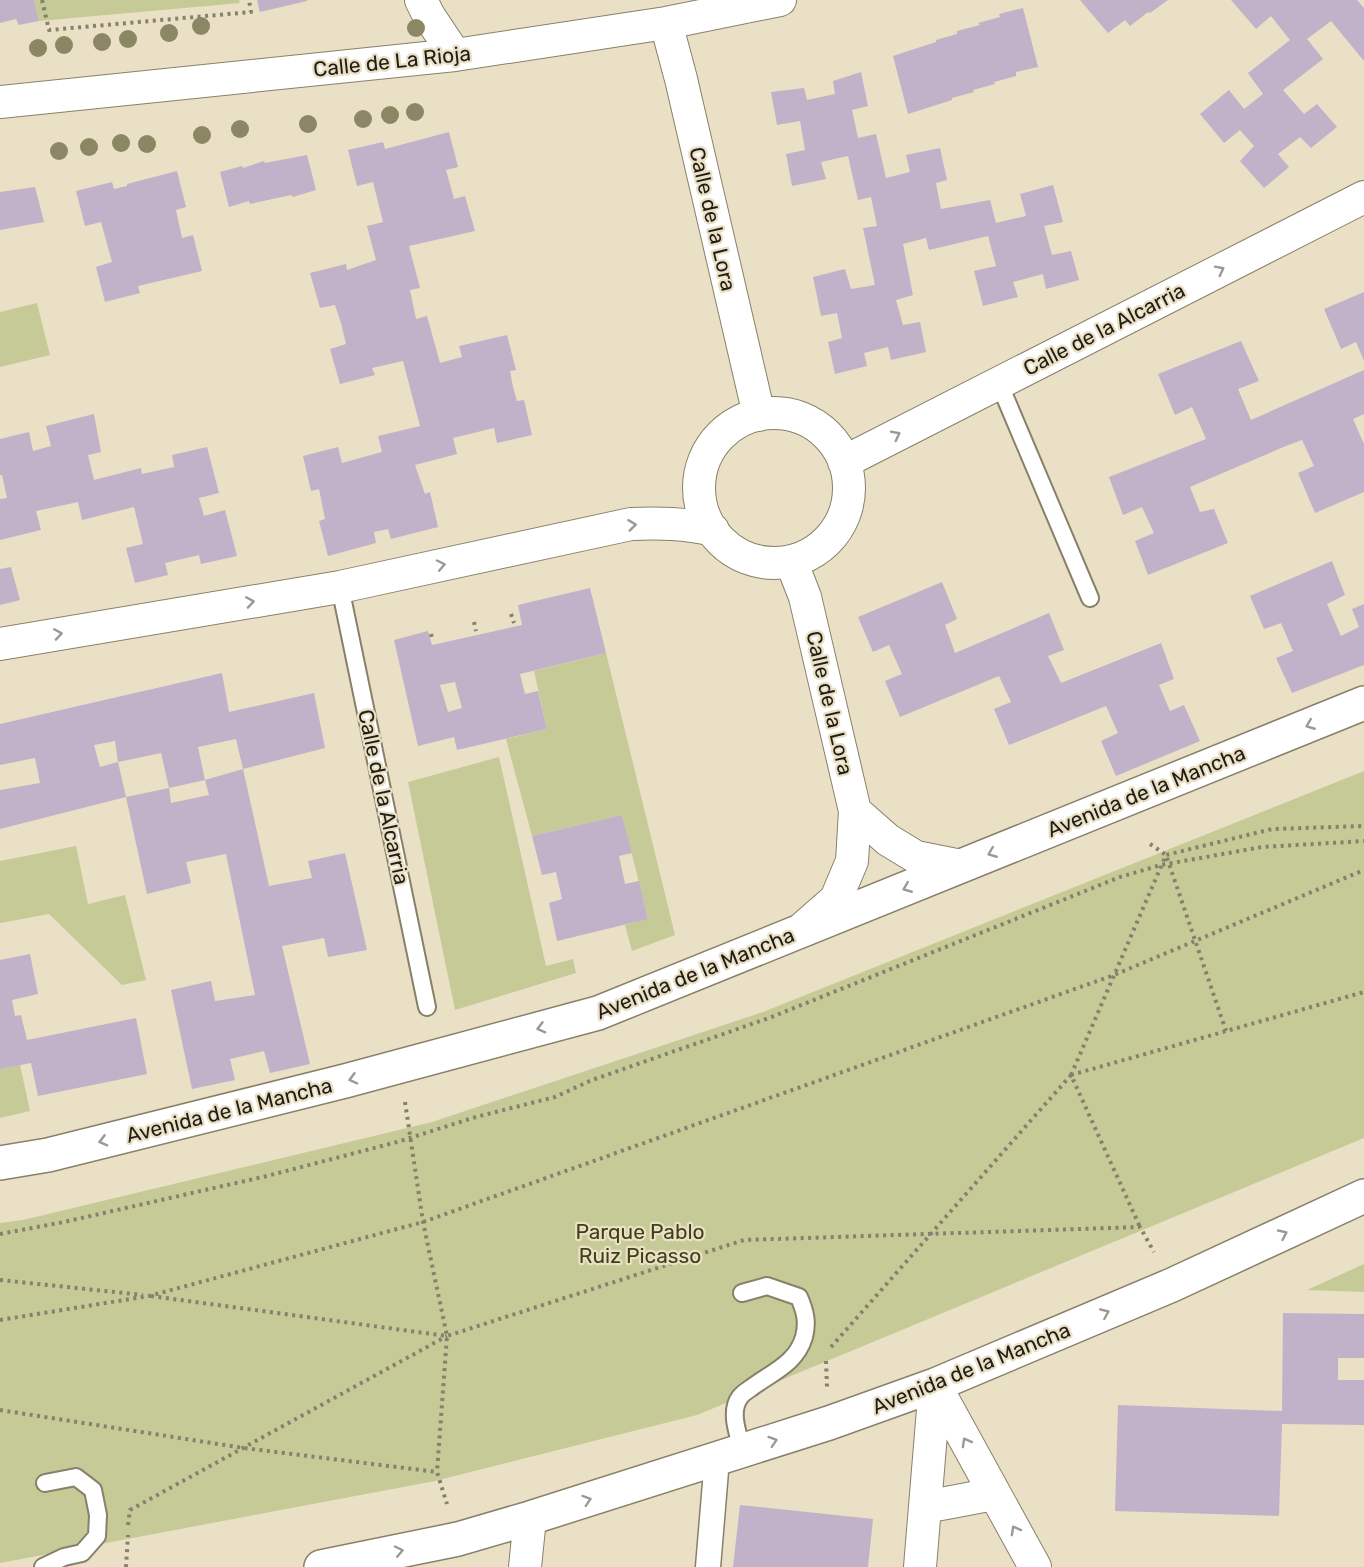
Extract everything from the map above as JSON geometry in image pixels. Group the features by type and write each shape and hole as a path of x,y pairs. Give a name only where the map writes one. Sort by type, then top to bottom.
{"main road":[{"name":"Avenida de la Mancha","path":"0,1163 48,1155 345,1081 598,1013 1364,703"},
{"name":"Avenida de la Mancha","path":"321,1567 458,1539 830,1423 935,1385 1172,1285 1364,1196"}],"street":[{"path":"421,0 455,55"},
{"name":"Calle de La Rioja","path":"0,102 455,55 666,23 780,0"},
{"name":"Calle de la Lora","path":"666,23 759,415"},
{"name":"Calle de la Alcarria","path":"844,462 1364,197"},
{"path":"784,413 806,419 833,441 844,462 849,496 843,518 822,545 813,552 791,561 769,562 748,558 728,546 712,530 703,510 699,488 703,465 713,444 729,427 749,417 784,413"},
{"path":"0,644 340,587 631,524 689,524 712,530"},
{"name":"Calle de la Lora","path":"791,561 805,597 855,811 852,861 836,898 798,932"},
{"path":"855,811 888,840 916,857 961,866"},
{"path":"935,1385 1035,1567"},
{"path":"920,1567 935,1385"},
{"path":"708,1567 730,1455"},
{"path":"925,1507 994,1494"},
{"path":"525,1567 530,1518"}],"lane":[{"path":"999,383 1090,598"},
{"name":"Calle de la Alcarria","path":"340,587 427,1007"},
{"path":"730,1455 739,1397 787,1364 800,1350 806,1330 806,1311 799,1296 767,1286 742,1293"},
{"path":"44,1567 64,1557 82,1553 97,1536 98,1515 93,1490 76,1478 45,1483"}],"path":[{"path":"42,0 49,30 251,12 249,0"},
{"path":"511,614 514,623"},
{"path":"474,622 477,631"},
{"path":"431,634 433,641"},
{"path":"830,1423 826,1353 1071,1075 1166,855 1272,829 1364,825"},
{"path":"0,1234 64,1222 267,1176 555,1097 592,1080 769,1018 1120,877 1161,865 1268,846 1364,842"},
{"path":"1150,844 1166,855 1226,1031"},
{"path":"0,1320 149,1296 423,1222 1114,975 1364,870"},
{"path":"1071,1075 1364,992"},
{"path":"1071,1075 1140,1227 1172,1285"},
{"path":"405,1103 423,1222 447,1336 437,1472 458,1539"},
{"path":"126,1567 129,1510 447,1336 744,1240 1140,1227"},
{"path":"0,1280 149,1296 447,1336"},
{"path":"0,1410 244,1448 437,1472"}],"green space":[{"path":"34,0 239,0 240,3 39,21"},
{"path":"37,303 50,355 0,367 0,312"},
{"path":"606,653 675,935 632,951 625,925 648,918 622,815 532,836 506,739 547,729 534,671"},
{"path":"499,757 546,966 573,959 576,973 455,1010 408,782"},
{"name":"Parque Pablo Ruiz Picasso","path":"1364,771 1364,1138 697,1415 435,1481 0,1563 0,1223 23,1220 432,1122 763,1012"},
{"path":"76,846 88,904 125,895 146,980 122,985 49,914 0,923 0,861"},
{"path":"20,1065 30,1111 0,1118 0,1069"},
{"path":"1364,1264 1364,1292 1307,1290"}],"building":[{"path":"0,0 34,0 39,21 19,25 16,19 0,23"},
{"path":"257,0 307,0 307,1 260,12"},
{"path":"1080,0 1168,0 1130,26 1125,20 1108,33"},
{"path":"1231,0 1357,0 1364,8 1364,61 1331,21 1307,39 1323,59 1283,90 1304,114 1317,104 1337,127 1311,148 1300,137 1278,154 1289,167 1264,188 1240,161 1254,146 1240,130 1224,143 1200,114 1229,90 1244,109 1263,94 1248,73 1290,40 1271,16 1256,29"},
{"path":"1023,8 1038,67 1016,72 1016,76 908,114 893,56 957,34 957,31 980,25 978,23 1000,17 999,14"},
{"path":"861,72 868,106 852,110 858,138 876,134 886,178 910,172 906,155 940,148 947,180 936,183 941,209 990,200 996,223 1026,216 1020,194 1053,185 1063,222 1044,226 1052,255 1071,251 1079,280 1046,289 1043,274 1013,282 1018,297 983,306 974,271 996,266 988,236 929,250 926,238 903,244 913,295 896,300 903,325 920,322 926,352 891,360 888,347 864,353 867,366 835,374 828,342 842,338 837,313 821,316 813,277 845,269 851,289 875,285 863,228 877,226 871,197 858,200 848,156 821,162 826,179 792,186 786,154 805,150 800,121 777,125 771,92 804,88 807,100 835,94 833,81"},
{"path":"449,132 458,167 446,170 454,199 465,196 475,231 409,246 420,288 410,290 416,319 427,316 440,363 462,357 459,346 507,335 516,370 510,371 513,387 517,401 524,400 532,435 497,443 494,428 453,438 457,454 415,465 425,494 430,492 438,527 391,539 388,529 374,532 376,543 328,556 319,521 325,519 319,489 311,491 303,456 338,447 342,463 382,452 378,436 420,426 403,361 372,368 375,375 340,384 330,349 346,344 341,323 335,305 320,308 310,273 346,264 347,270 376,260 367,226 383,222 373,182 357,186 348,150 383,142 385,149"},
{"path":"307,155 316,190 293,197 291,195 250,204 249,201 229,207 220,172 264,161 265,163"},
{"path":"177,171 186,207 176,210 182,238 193,235 202,271 138,286 140,293 105,302 96,267 112,262 101,222 85,226 76,191 112,182 114,189"},
{"path":"35,187 44,222 0,230 0,192"},
{"path":"1364,292 1364,361 1356,342 1341,349 1324,309"},
{"path":"1241,341 1259,381 1238,389 1251,420 1364,370 1364,414 1353,419 1364,444 1364,492 1315,513 1298,473 1314,466 1302,440 1286,446 1190,487 1200,512 1214,509 1228,543 1148,575 1135,541 1154,533 1142,507 1123,515 1109,477 1206,439 1192,407 1175,415 1158,374"},
{"path":"94,414 101,452 88,455 94,480 141,468 142,474 174,467 172,455 207,447 219,493 199,498 204,516 225,510 237,556 201,564 199,555 165,563 168,575 135,583 126,548 143,544 134,507 82,520 78,502 36,511 41,530 0,540 0,499 7,498 2,475 0,475 0,439 29,432 33,451 51,446 46,426"},
{"path":"1332,561 1345,595 1327,604 1341,636 1359,627 1352,609 1364,604 1364,665 1292,693 1276,658 1293,651 1281,623 1264,629 1250,596"},
{"path":"11,567 20,600 0,605 0,569"},
{"path":"942,582 957,619 945,625 955,653 1049,613 1064,650 1048,656 1061,683 1161,643 1174,679 1159,685 1170,711 1184,705 1200,741 1116,776 1101,741 1118,733 1106,706 1009,745 994,709 1011,702 999,676 900,717 885,681 902,674 889,645 873,652 858,617"},
{"path":"590,588 606,653 520,674 525,694 538,691 547,729 457,750 454,737 418,746 394,640 428,631 432,645 522,625 518,605","holes":["455,682 462,708 448,712 440,685"]},
{"path":"222,673 229,712 314,693 325,748 243,769 236,739 198,747 205,780 169,788 161,753 118,762 126,797 0,829 0,790 40,783 35,758 0,765 0,724","holes":["115,741 118,762 100,767 94,745"]},
{"path":"243,769 269,886 312,878 308,861 345,853 367,950 328,957 324,938 282,946 310,1064 270,1073 264,1051 230,1059 235,1080 192,1089 171,990 211,981 215,1001 255,995 226,854 186,862 191,883 147,894 126,797 169,788 171,803 209,795 205,780"},
{"path":"622,815 632,853 619,856 625,884 639,881 648,919 557,941 549,903 562,899 556,872 542,875 532,836"},
{"path":"30,954 38,994 12,1000 15,1016 21,1015 27,1040 136,1018 147,1074 38,1096 31,1063 0,1069 0,960"},
{"path":"1283,1313 1364,1314 1364,1358 1338,1358 1338,1380 1364,1380 1364,1425 1282,1424 1279,1516 1115,1511 1118,1405 1282,1411"},
{"path":"740,1505 873,1519 868,1567 733,1567"}]}
